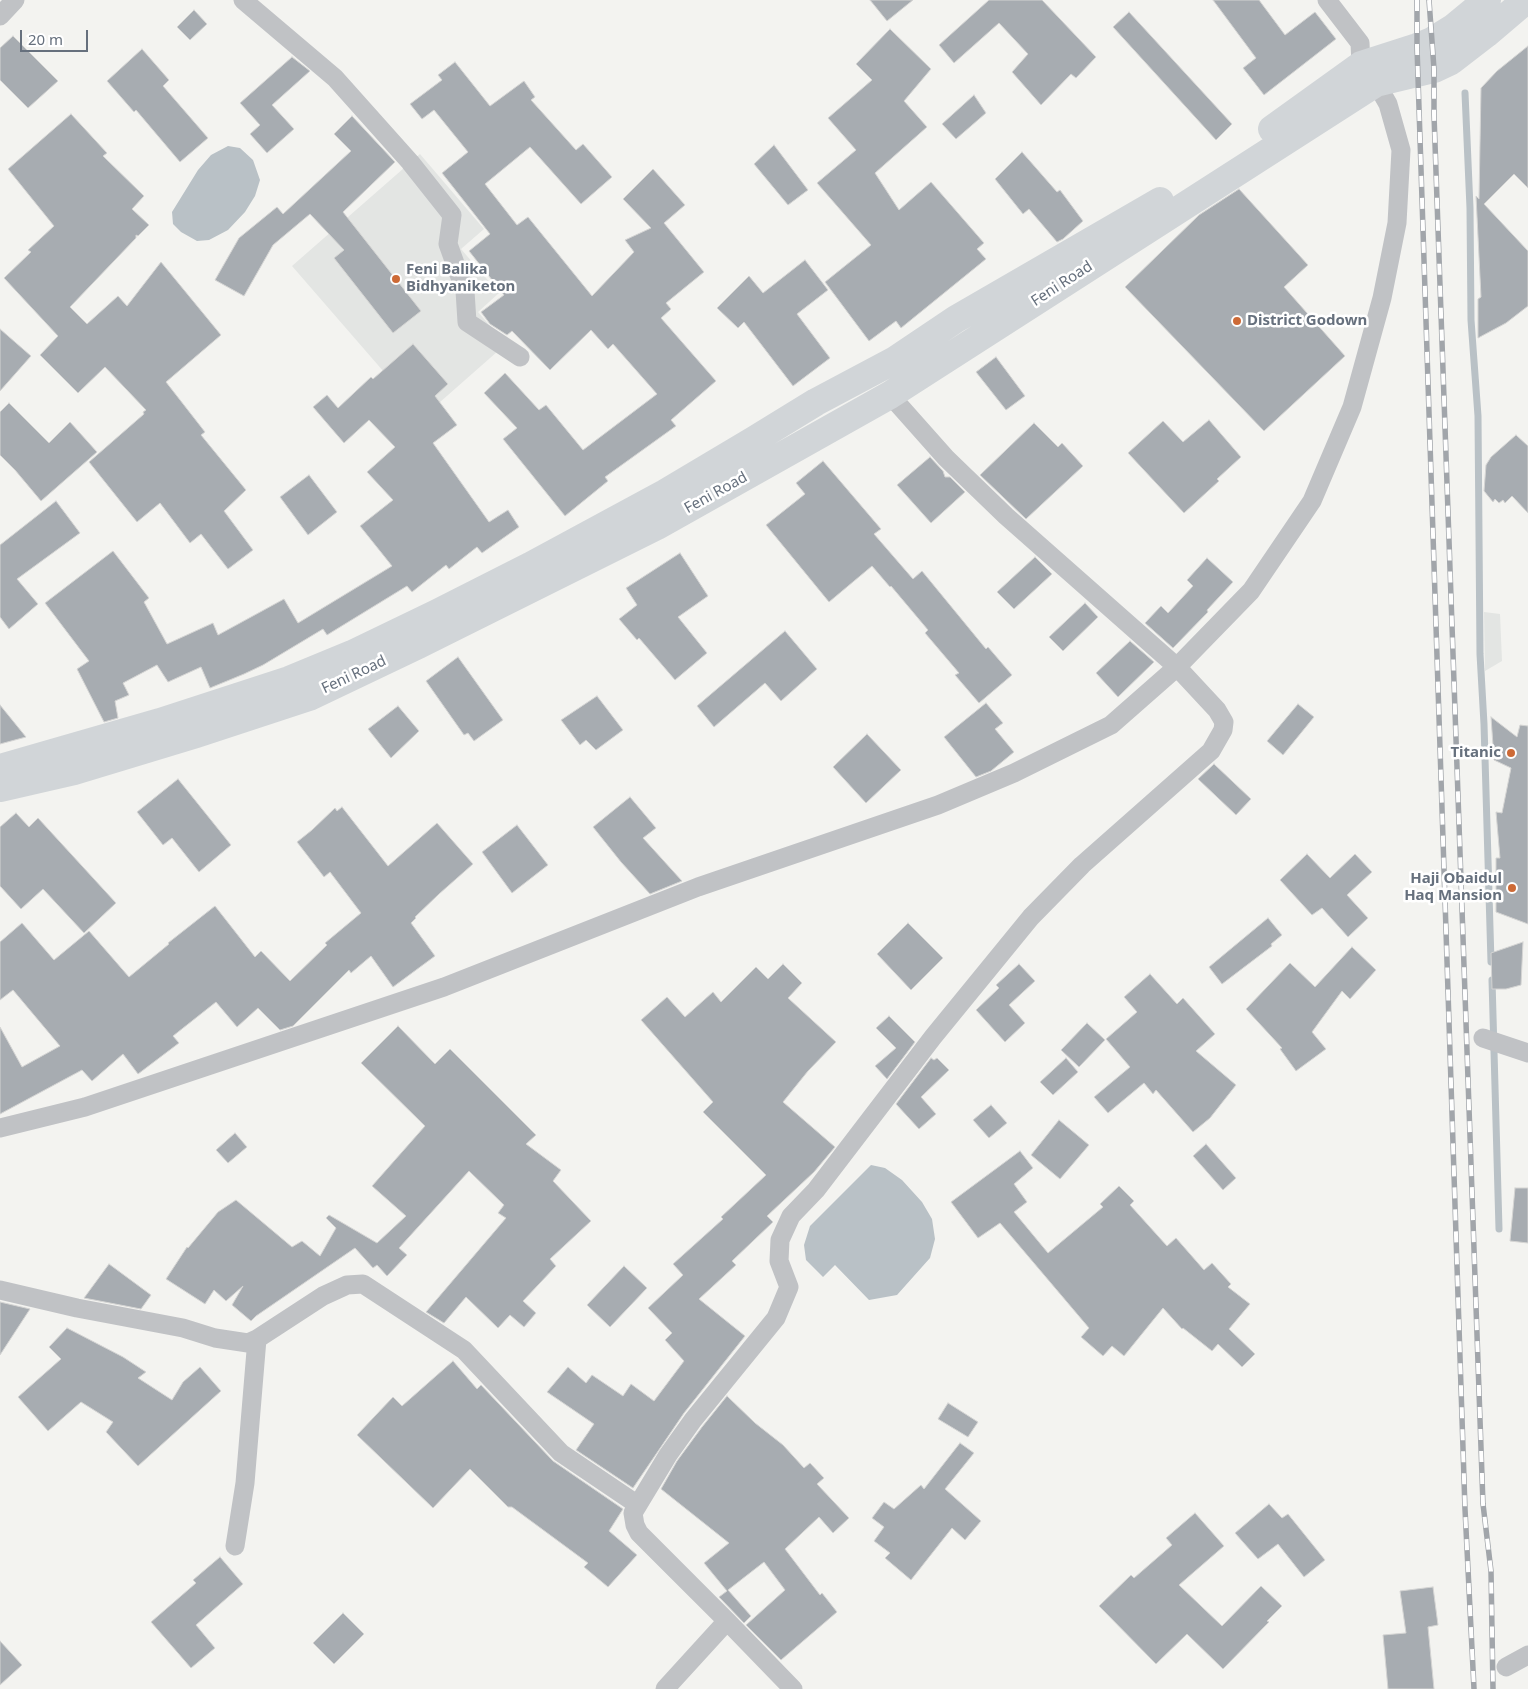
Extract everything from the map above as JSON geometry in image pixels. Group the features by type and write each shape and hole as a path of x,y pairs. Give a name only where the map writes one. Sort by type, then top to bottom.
{"main road":[{"path":"0,768 160,722 289,680 352,654 530,566 665,493 816,402 895,360 956,319 1176,192 1260,137 1368,74 1417,47 1432,41 1453,28 1487,0"},
{"path":"1368,74 1434,69 1451,61 1526,0"},
{"name":"Feni Road","path":"0,788 74,771 196,734 309,696 418,645 657,526 890,395 1368,74"}],"street":[{"path":"0,16 15,0"},
{"path":"243,0 335,78 410,162 452,215 448,244 465,291 467,322 520,357"},
{"path":"0,1128 85,1107 444,987 698,887 938,805 1014,773 1111,725 1177,667 1251,591 1312,501 1352,406 1382,298 1397,223 1400,150 1388,104 1368,74 1360,44 1327,0"},
{"path":"793,1689 639,1534 634,1525 633,1513 668,1455 693,1420 776,1318 789,1287 779,1261 780,1240 791,1216 816,1190 933,1037 1031,917 1082,865 1211,751 1223,730 1224,722 1211,704 1177,667 1006,516 946,458 890,395"},
{"path":"1483,1038 1528,1053"},
{"path":"0,1290 77,1308 184,1328 215,1338 248,1343 323,1296 347,1285 363,1284 464,1350 561,1453 638,1505"},
{"path":"235,1546 246,1483 257,1339"},
{"path":"665,1689 727,1621"},
{"path":"1506,1667 1528,1655"}],"shaded area":[{"path":"228,146 240,148 253,160 260,180 255,196 245,212 228,230 209,240 197,241 181,232 173,224 172,212 198,170 211,155"},
{"name":"Feni Balika Bidhyaniketon","path":"420,154 484,229 461,249 499,293 478,312 506,344 423,417 292,266"},
{"path":"1484,612 1500,614 1502,661 1485,671"},
{"path":"871,1165 885,1168 902,1180 922,1202 932,1219 935,1239 930,1258 897,1295 869,1300 835,1265 823,1277 806,1260 804,1245 810,1226"}],"building":[{"path":"870,0 913,0 887,21"},
{"path":"989,0 1042,0 1096,57 1076,78 1071,74 1041,105 1012,72 1028,54 999,23 954,63 939,45"},
{"path":"1213,0 1259,0 1285,35 1315,12 1336,39 1264,95 1243,68 1256,58"},
{"path":"194,10 207,24 190,40 177,27"},
{"path":"1129,12 1232,124 1216,140 1113,27"},
{"path":"890,29 931,69 904,101 927,127 875,173 899,210 931,182 984,243 977,249 986,259 901,328 896,321 869,341 825,282 871,245 817,183 856,150 828,118 872,80 856,64"},
{"path":"13,36 58,81 28,108 0,80 0,48"},
{"path":"1528,46 1528,188 1514,174 1484,204 1528,251 1528,306 1506,323 1478,338 1478,299 1481,297 1476,196 1479,199 1481,88 1497,71"},
{"path":"142,49 169,80 163,86 208,138 180,162 136,110 134,112 107,81"},
{"path":"292,57 310,71 272,105 294,129 267,153 250,134 260,125 240,103"},
{"path":"455,62 490,106 524,81 535,97 531,100 576,150 583,144 612,177 581,204 530,147 485,184 517,225 528,217 592,296 634,252 625,240 651,228 623,199 653,169 685,205 664,223 704,272 666,303 671,309 661,318 716,381 671,420 676,426 605,477 608,481 565,516 503,439 517,428 484,393 505,373 539,410 546,405 583,450 657,394 613,344 608,349 591,330 550,370 512,331 507,335 490,324 481,312 504,295 469,251 490,234 442,173 468,152 434,110 422,119 410,104 442,80 438,75"},
{"path":"974,95 986,113 956,139 942,124"},
{"path":"71,114 107,153 103,156 144,196 132,209 149,225 138,236 136,235 136,238 70,307 87,324 118,296 127,306 161,262 221,335 166,382 205,432 201,435 246,490 224,511 253,550 228,569 201,534 190,543 160,503 137,522 89,462 144,414 143,412 146,410 105,367 78,393 40,355 58,336 4,278 31,252 28,250 54,226 8,169"},
{"path":"352,116 395,162 343,212 421,311 393,333 334,258 344,250 310,214 273,245 244,296 215,280 239,238 277,207 283,214 351,151 334,134"},
{"path":"774,145 808,190 788,205 754,164"},
{"path":"1022,152 1057,192 1060,190 1083,221 1057,242 1029,209 1023,214 995,179"},
{"name":"District Godown","path":"1239,189 1308,265 1284,287 1345,356 1264,431 1125,287 1199,215"},
{"path":"805,260 828,290 797,314 830,358 793,386 744,322 738,328 717,308 749,276 763,293"},
{"path":"0,329 31,356 0,391"},
{"path":"413,344 448,384 435,396 457,425 433,443 489,522 508,510 519,527 482,553 477,547 449,569 446,565 412,592 407,586 327,635 323,629 263,665 210,688 201,667 168,682 157,665 123,683 129,695 115,701 118,718 104,722 77,669 89,661 45,603 113,551 149,598 144,602 167,644 213,623 218,635 284,599 298,623 392,566 360,526 393,500 367,472 395,447 369,420 344,443 313,407 327,395 338,408 371,377 373,379"},
{"path":"996,357 1025,396 1006,410 976,372"},
{"path":"9,403 49,443 70,422 97,452 41,501 0,455 0,412"},
{"path":"1209,420 1241,457 1217,479 1219,481 1184,513 1128,453 1163,421 1183,442"},
{"path":"1034,423 1058,447 1062,443 1083,466 1026,519 980,475"},
{"path":"1516,435 1528,446 1528,513 1512,496 1505,503 1503,500 1499,503 1495,499 1493,502 1484,491 1486,465 1491,457"},
{"path":"930,457 943,471 945,477 950,477 965,492 931,523 897,485"},
{"path":"823,461 881,529 874,534 913,579 922,571 986,649 988,647 1012,675 979,703 955,675 959,673 925,633 928,630 872,566 829,602 766,525 805,494 796,483"},
{"path":"309,475 337,512 308,535 280,497"},
{"path":"56,501 80,533 17,579 38,604 9,629 0,617 0,545"},
{"path":"680,553 708,596 678,617 707,653 675,680 639,638 637,640 619,619 637,605 626,588"},
{"path":"1035,557 1052,574 1014,609 997,592"},
{"path":"1207,558 1233,582 1207,610 1208,612 1173,648 1145,623 1161,606 1168,613 1193,586 1187,580"},
{"path":"1085,603 1098,617 1063,651 1049,637"},
{"path":"785,631 817,669 781,701 765,683 714,727 697,706"},
{"path":"1130,641 1154,662 1118,697 1096,673"},
{"path":"458,657 503,720 474,741 468,733 464,735 426,681"},
{"path":"597,696 623,730 596,750 586,740 580,745 561,720"},
{"path":"986,703 1003,723 995,729 1014,752 991,771 976,777 944,737"},
{"path":"1298,704 1314,717 1283,755 1267,741"},
{"path":"0,705 26,737 0,744"},
{"path":"398,706 419,731 391,758 368,729"},
{"path":"1491,717 1517,737 1520,725 1528,726 1528,924 1496,912 1496,858 1500,858 1496,812 1502,813 1511,768 1494,760"},
{"path":"867,734 901,770 866,803 833,767"},
{"path":"1214,764 1251,799 1236,815 1198,779"},
{"path":"178,779 231,845 199,872 172,838 163,845 137,812"},
{"path":"630,797 656,828 643,838 682,881 650,894 593,827"},
{"path":"342,807 388,866 437,823 473,864 439,894 411,923 435,956 393,987 371,956 351,973 349,970 293,1026 280,1030 258,1008 237,1027 216,1002 173,1036 179,1043 138,1074 123,1054 92,1081 82,1070 0,1114 0,1027 22,1067 60,1046 13,990 0,1000 0,942 22,923 54,960 89,931 129,977 215,906 255,957 261,951 290,981 327,945 325,943 361,913 330,872 324,877 297,842 335,808 337,811"},
{"path":"16,813 29,827 38,818 116,903 84,933 43,889 21,909 0,886 0,827"},
{"path":"517,825 548,865 512,893 482,852"},
{"path":"1307,854 1330,878 1355,854 1372,872 1347,895 1368,918 1348,937 1322,908 1312,915 1280,880"},
{"path":"1268,918 1282,935 1271,944 1272,946 1222,984 1209,967"},
{"path":"908,923 943,958 911,990 877,954"},
{"path":"1523,942 1521,985 1506,989 1492,989 1491,953"},
{"path":"1352,947 1376,970 1350,999 1342,991 1312,1032 1326,1049 1296,1071 1280,1049 1282,1048 1246,1009 1290,963 1315,987"},
{"path":"783,964 802,983 788,998 836,1042 808,1071 783,1102 835,1147 814,1172 767,1216 773,1222 732,1261 736,1265 699,1299 745,1336 684,1413 633,1488 576,1450 594,1424 547,1392 568,1367 586,1383 592,1375 623,1396 631,1384 654,1401 684,1361 665,1340 672,1333 648,1308 683,1275 673,1264 723,1219 721,1217 766,1175 703,1112 713,1102 641,1020 667,997 685,1017 713,992 721,1002 756,967 768,979"},
{"path":"1019,964 1035,981 1009,1005 1025,1023 1005,1042 976,1010 999,988 996,985"},
{"path":"1150,974 1177,1004 1183,998 1215,1034 1196,1051 1236,1085 1210,1118 1193,1132 1156,1090 1153,1094 1144,1083 1108,1113 1094,1097 1130,1067 1106,1039 1137,1012 1124,997"},
{"path":"889,1016 915,1042 887,1079 875,1066 896,1048 876,1028"},
{"path":"1087,1023 1105,1040 1079,1067 1061,1050"},
{"path":"398,1026 435,1064 450,1049 536,1135 526,1144 561,1170 553,1181 591,1221 550,1259 556,1266 523,1301 536,1313 524,1327 510,1315 498,1328 466,1297 444,1323 426,1312 506,1218 498,1213 504,1205 469,1171 399,1248 407,1255 387,1276 377,1265 373,1268 355,1248 251,1321 232,1305 243,1286 226,1301 214,1290 205,1304 166,1279 187,1247 218,1212 236,1200 292,1247 302,1241 320,1256 336,1228 326,1218 329,1215 377,1243 406,1216 372,1186 425,1126 361,1063"},
{"path":"931,1058 934,1060 937,1058 949,1070 921,1097 936,1114 919,1129 896,1104"},
{"path":"1066,1058 1078,1072 1053,1095 1040,1082"},
{"path":"991,1105 1007,1123 989,1138 973,1120"},
{"path":"1059,1120 1089,1145 1060,1179 1031,1155"},
{"path":"235,1133 247,1147 228,1163 216,1150"},
{"path":"1206,1144 1236,1178 1223,1190 1193,1156"},
{"path":"1020,1151 1033,1168 1014,1184 1027,1202 1014,1212 1048,1253 1103,1207 1100,1204 1119,1186 1134,1201 1130,1205 1167,1246 1176,1238 1204,1270 1212,1263 1231,1284 1228,1287 1250,1304 1229,1329 1255,1354 1242,1367 1218,1344 1212,1351 1182,1329 1163,1308 1124,1356 1112,1346 1103,1356 1081,1337 1089,1328 1000,1223 978,1238 951,1202"},
{"path":"1515,1188 1528,1188 1528,1243 1510,1241"},
{"path":"109,1264 151,1295 141,1309 84,1298"},
{"path":"624,1266 647,1288 610,1327 587,1305"},
{"path":"0,1302 30,1309 0,1355"},
{"path":"67,1328 123,1357 146,1372 138,1378 172,1400 183,1382 200,1367 221,1391 138,1466 106,1432 113,1422 81,1402 48,1431 18,1397 61,1359 49,1347"},
{"path":"453,1361 477,1389 481,1385 553,1461 623,1509 609,1531 637,1555 608,1587 584,1567 588,1563 512,1507 508,1507 470,1469 433,1508 357,1435 393,1397 402,1406"},
{"path":"727,1396 755,1423 783,1445 804,1468 810,1463 824,1478 817,1484 849,1518 833,1533 819,1517 785,1549 820,1595 822,1593 837,1612 781,1660 746,1625 785,1590 764,1562 728,1590 751,1616 744,1623 719,1597 727,1591 704,1563 729,1543 661,1489 677,1461"},
{"path":"948,1403 978,1422 968,1437 938,1419"},
{"path":"960,1443 974,1453 945,1489 981,1521 965,1540 952,1528 911,1580 885,1558 890,1553 874,1541 884,1527 872,1518 884,1502 894,1509 921,1485 924,1489"},
{"path":"1269,1504 1282,1518 1288,1514 1325,1560 1304,1577 1278,1544 1258,1559 1235,1533"},
{"path":"1195,1513 1224,1546 1179,1585 1222,1626 1261,1586 1282,1606 1223,1669 1187,1634 1156,1664 1099,1606 1131,1575 1134,1578 1172,1545 1166,1538"},
{"path":"220,1557 243,1584 196,1625 215,1648 191,1668 151,1622 196,1583 193,1580"},
{"path":"1433,1587 1438,1625 1428,1627 1434,1689 1388,1689 1383,1635 1406,1633 1400,1591"},
{"path":"343,1613 364,1634 334,1664 313,1643"},
{"path":"0,1641 22,1665 0,1685"}],"waterway":[{"path":"1465,93 1470,208 1471,320 1478,416 1480,654 1491,962"},
{"path":"1492,980 1499,1229"}],"railway":[{"path":"1417,0 1465,1509 1474,1689"},
{"path":"1429,0 1434,69 1434,115 1483,1504 1491,1571 1493,1689"}],"place":[{"name":"Feni Balika Bidhyaniketon","path":"396,279"},
{"name":"District Godown","path":"1237,321"},
{"name":"Titanic","path":"1511,753"},
{"name":"Haji Obaidul Haq Mansion","path":"1512,888"}]}
